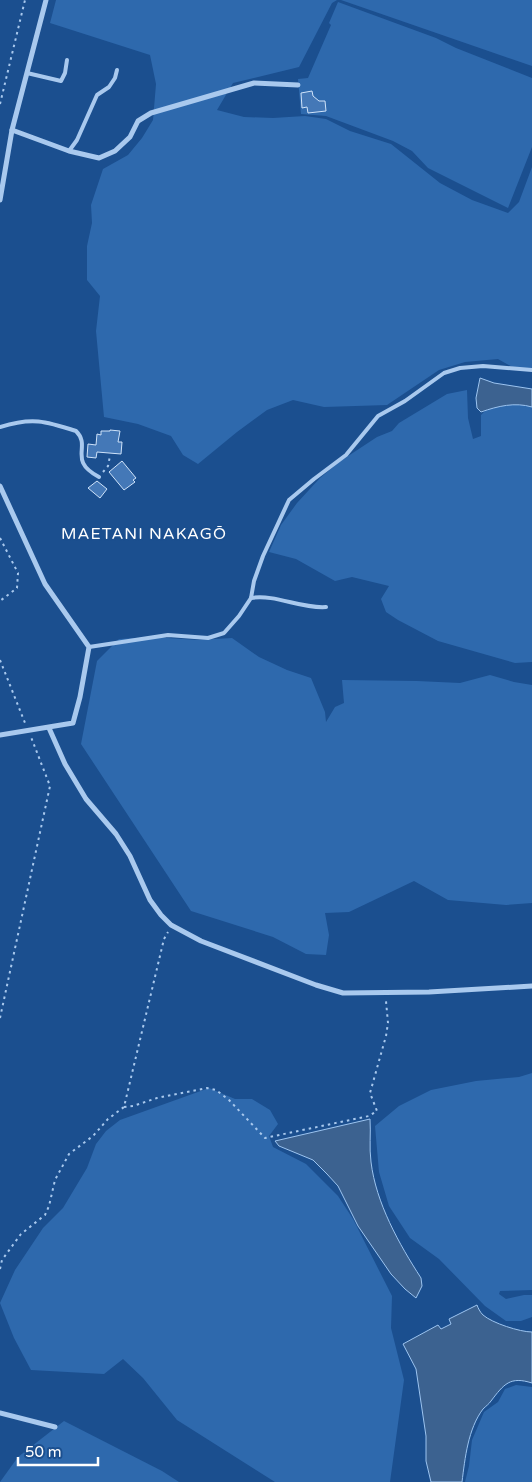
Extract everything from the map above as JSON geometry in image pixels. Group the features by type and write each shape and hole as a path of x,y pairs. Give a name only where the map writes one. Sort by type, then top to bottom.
{"street":[{"path":"0,200 12,130 46,0"},
{"path":"12,130 68,151 99,158 114,151 130,137 138,121 151,113 254,83 298,85"},
{"path":"0,486 45,584 89,647 73,724 0,735"},
{"path":"49,728 65,764 86,798 116,834 130,856 150,900 160,915 171,925 201,941 316,985 343,993 532,986"},
{"path":"0,1413 55,1427"}],"lane":[{"path":"27,72 61,81 65,73 67,60"},
{"path":"68,151 77,140 97,95 109,87 115,78 117,70"},
{"path":"89,647 168,635 196,638 217,636 224,633 230,628 251,598 254,581 263,556 290,500 314,478 346,455 378,416 405,401 444,373 460,368 500,367 532,370"},
{"path":"0,427 34,420 76,431 81,436 83,442 81,451 82,461 99,477"},
{"path":"251,598 260,597 313,608 326,607"}],"path":[{"path":"0,104 25,0"},
{"path":"99,477 108,466 110,456"},
{"path":"0,538 18,573 17,588 0,601"},
{"path":"0,660 50,786 0,1018"},
{"path":"124,1107 162,949 171,925"},
{"path":"0,1269 2,1260 21,1234 45,1215 55,1180 69,1154 93,1136 108,1119 124,1107 207,1088 216,1090 229,1100 265,1138 368,1116 377,1111 370,1092 386,1036 388,1023 386,992"}],"shaded area":[{"path":"56,0 337,0 332,3 299,67 233,83 217,110 244,117 305,116 326,119 350,131 391,144 440,183 472,200 508,213 519,202 532,167 532,369 516,369 498,359 465,362 439,370 387,405 324,407 293,400 267,410 198,464 183,455 171,436 138,424 104,417 96,331 100,296 87,280 87,246 92,223 91,205 103,169 128,155 142,138 153,120 156,84 150,55 50,23"},
{"path":"341,0 532,0 532,66"},
{"path":"338,2 436,38 456,48 532,78 532,147 508,208 428,168 412,151 393,141 326,116 301,114 298,79 308,78 331,25 329,23"},
{"path":"480,378 494,383 532,389 532,407 506,405 481,412 477,408 476,398"},
{"path":"467,390 468,418 473,439 481,436 481,415 489,407 519,401 532,405 532,662 515,663 438,641 386,612 381,599 389,586 352,577 335,581 296,559 269,552 281,525 297,503 320,478 339,462 377,437 392,431 399,423 447,394"},
{"path":"152,637 198,640 232,638 259,657 287,670 311,678 325,712 326,722 335,707 344,703 342,680 460,683 490,675 532,685 532,903 506,905 448,900 414,881 349,912 325,913 329,935 326,955 306,954 273,937 191,911 81,744 97,661 119,639"},
{"path":"532,1073 532,1290 500,1291 499,1294 506,1299 532,1295 532,1317 521,1321 506,1321 485,1306 439,1259 410,1238 389,1206 379,1172 375,1126 399,1106 431,1090 476,1081 519,1077"},
{"path":"209,1088 235,1099 252,1099 270,1110 278,1124 269,1136 273,1147 306,1164 338,1196 353,1219 392,1296 391,1328 404,1380 390,1482 275,1482 177,1420 143,1378 123,1359 104,1374 31,1370 14,1338 0,1303 15,1270 43,1228 63,1208 87,1168 96,1144 106,1131 120,1120"},
{"path":"370,1119 370,1156 378,1193 390,1223 421,1278 422,1286 416,1298 391,1274 358,1226 338,1186 313,1160 279,1146 275,1141"},
{"path":"477,1305 483,1315 499,1324 532,1332 532,1383 518,1380 508,1383 483,1409 471,1435 462,1482 431,1482 426,1461 426,1436 416,1369 403,1344 438,1325 441,1329 451,1324 449,1319"},
{"path":"516,1385 532,1387 532,1482 465,1482 472,1440 484,1412 498,1402 505,1389"},
{"path":"64,1421 162,1471 179,1482 0,1482 18,1457"}],"building":[{"path":"312,91 313,96 319,101 325,101 326,111 308,113 307,107 302,108 301,93"},
{"path":"101,431 120,431 118,442 122,442 121,454 97,452 96,458 87,457 88,444 96,445 97,434 101,435"},
{"path":"122,461 136,478 133,480 135,482 124,490 109,472"},
{"path":"97,481 107,489 100,498 88,488"}],"district":[{"name":"MAETANI NAKAGŌ","path":"144,533"}]}
